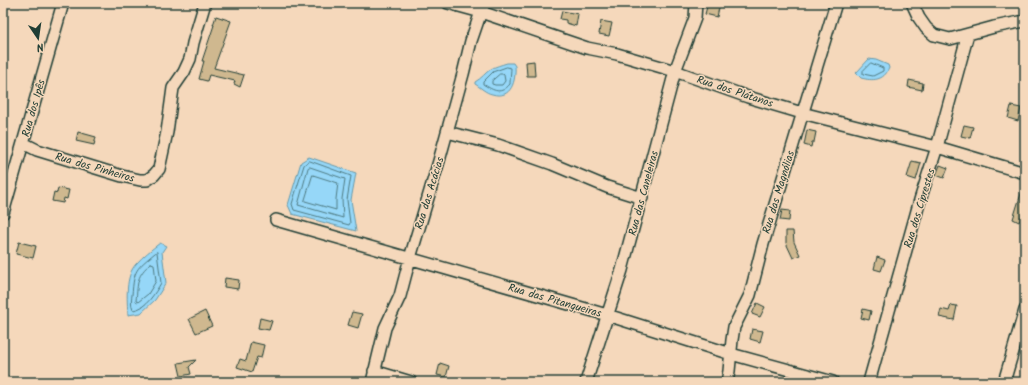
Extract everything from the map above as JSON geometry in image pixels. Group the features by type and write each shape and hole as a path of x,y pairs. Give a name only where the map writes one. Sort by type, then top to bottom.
{"street":[{"name":"Rua dos Ipês","path":"3,213 63,3"},
{"name":"Rua dos Pinheiros","path":"23,143 37,150 122,176 147,180 154,175 159,170 167,132 173,88 184,72 190,58 204,3"},
{"name":"Rua dos Plátanos","path":"448,3 483,8 587,48 617,54 675,71 736,93 802,112 937,147 1025,173"},
{"name":"Rua das Caneleiras","path":"586,382 622,270 675,71 694,18 696,3"},
{"name":"Rua das Magnólias","path":"727,382 734,327 750,295 763,244 836,3"},
{"path":"912,3 919,18 926,28 934,34 942,37 950,38 1025,21"},
{"name":"Rua das Acácias","path":"373,377 383,334 400,296 464,74 471,41 483,8"},
{"name":"Rua dos Ciprestes","path":"869,382 968,34"},
{"path":"447,132 498,144 552,164 607,187 642,198"},
{"name":"Rua das Pitangueiras","path":"276,220 607,315 730,354 833,382"},
{"path":"1004,382 1025,310"},
{"path":"373,377 411,382"}],"water":[{"path":"869,59 888,65 889,68 887,72 881,78 869,80 861,78 856,73"},
{"path":"507,63 513,63 515,66 515,77 511,88 504,94 492,94 475,84 475,82 491,69"},
{"path":"309,157 356,173 351,200 356,231 292,214 288,205 301,162"},
{"path":"160,243 166,246 162,252 166,283 155,300 141,313 128,315 128,281 132,269 142,258"}],"building":[{"path":"708,3 720,3 717,17 705,14"},
{"path":"562,11 578,14 576,26 566,23 566,20 560,19"},
{"path":"216,16 231,21 214,68 244,75 240,87 234,84 235,81 209,75 207,81 199,79 204,61 202,61"},
{"path":"601,21 612,23 609,36 599,34"},
{"path":"534,61 535,76 527,76 526,62"},
{"path":"909,80 923,83 922,90 908,87"},
{"path":"1011,106 1021,108 1018,121 1008,118"},
{"path":"964,125 973,127 970,138 961,136"},
{"path":"807,130 816,132 814,142 812,142 811,147 804,145"},
{"path":"78,132 96,137 94,145 76,141"},
{"path":"912,161 921,163 916,180 907,177"},
{"path":"940,165 948,168 944,178 936,175"},
{"path":"1024,184 1025,207 1019,222 1013,219"},
{"path":"58,188 69,190 67,199 64,198 63,203 52,201 54,192 57,193"},
{"path":"782,210 790,211 789,221 780,220"},
{"path":"786,231 793,231 794,242 800,255 793,258 786,243"},
{"path":"19,242 36,246 33,258 16,254"},
{"path":"877,257 885,260 881,271 874,269"},
{"path":"225,278 239,280 238,289 224,287"},
{"path":"757,303 765,307 760,317 752,314"},
{"path":"951,305 957,306 954,320 939,317 941,309 949,311"},
{"path":"863,309 871,311 869,320 861,318"},
{"path":"205,311 212,326 196,333 189,319"},
{"path":"352,312 362,314 358,328 348,325"},
{"path":"260,318 272,321 269,330 258,328"},
{"path":"752,329 763,331 760,342 750,339"},
{"path":"251,342 264,345 261,358 257,357 252,372 237,367 240,359 246,361"},
{"path":"196,360 189,367 191,374 181,376 178,363"},
{"path":"440,363 449,366 446,377 437,375"}]}
